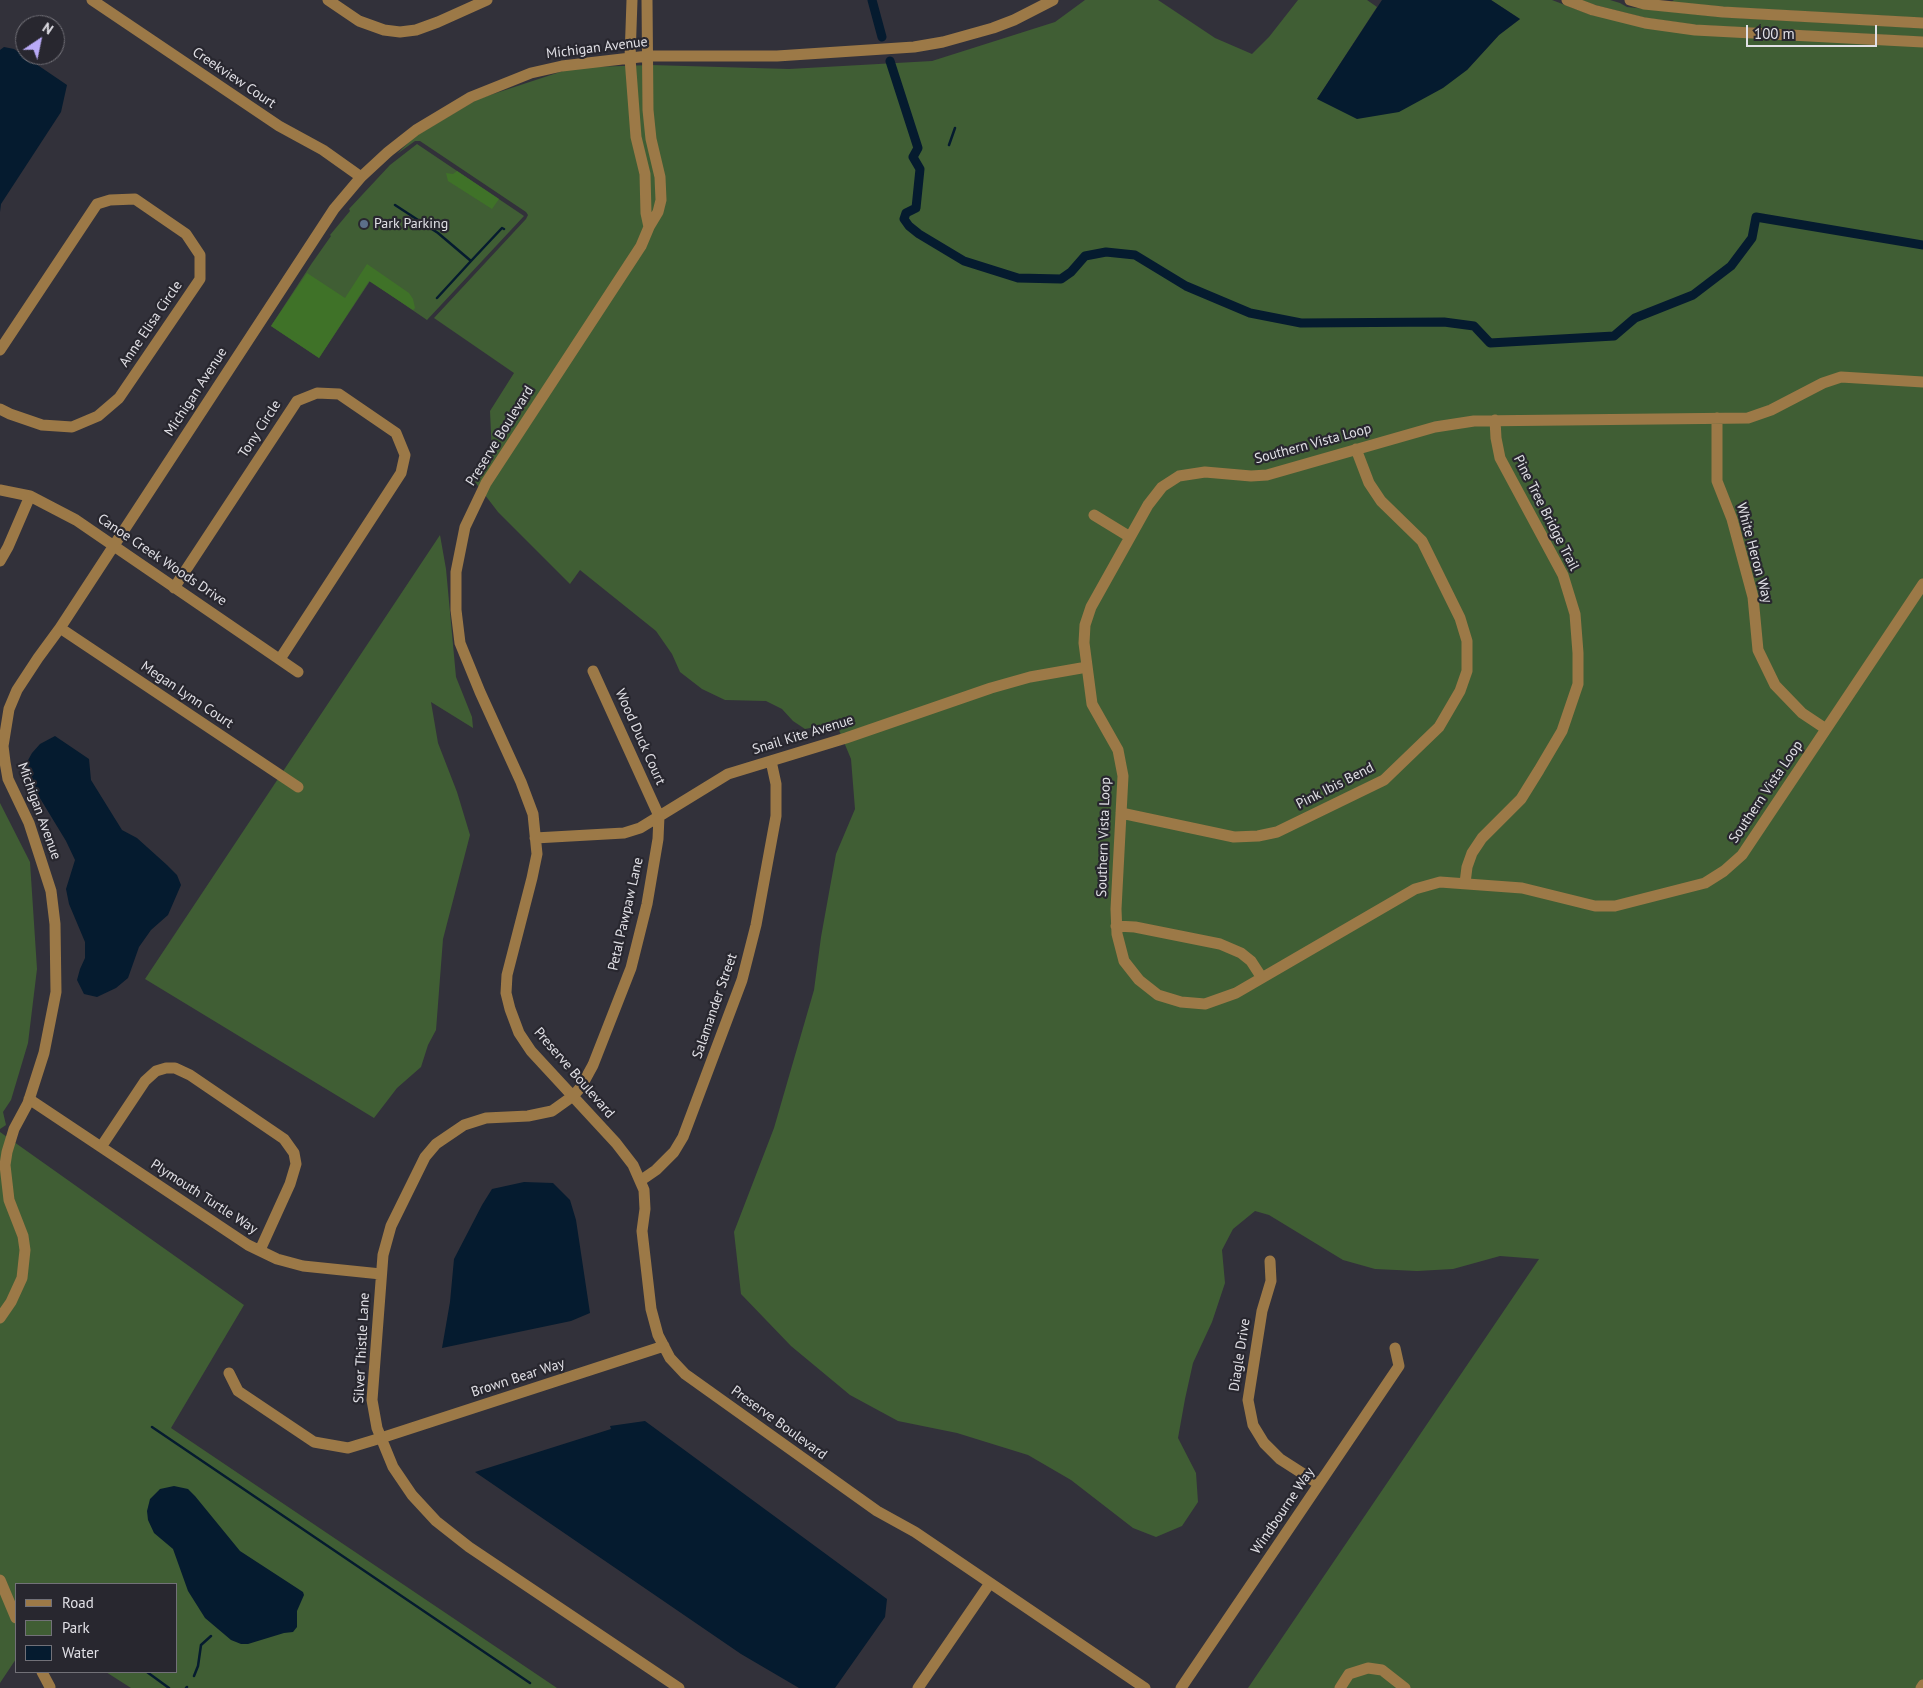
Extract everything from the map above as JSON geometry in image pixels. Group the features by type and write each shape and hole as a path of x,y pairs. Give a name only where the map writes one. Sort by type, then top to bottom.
{"street":[{"name":"Creekview Court","path":"92,0 279,126 323,150 361,177"},
{"path":"328,0 359,21 384,30 400,32 416,30 438,22 487,0"},
{"name":"Preserve Boulevard","path":"632,0 630,58 636,137 645,174 648,227"},
{"name":"Preserve Boulevard","path":"647,0 648,110 651,139 660,177 661,200 658,212 648,227 641,246 486,483 466,527 456,572 456,610 460,642 533,814 536,854 534,870 507,975 506,993 510,1009 523,1039 531,1051 616,1143 633,1165 640,1180 644,1190 645,1209 642,1231 651,1309 658,1335 670,1358 685,1374 877,1511 915,1532 1145,1688"},
{"name":"Michigan Avenue","path":"0,1318 11,1302 22,1278 25,1250 23,1236 9,1200 5,1165 14,1129 29,1099 44,1053 56,992 55,924 51,891 29,823 8,778 3,746 9,708 17,690 60,628 334,209 361,177 416,130 444,112 497,85 531,73 562,66 648,56 777,56 914,47 943,42 993,28 1014,20 1053,0"},
{"path":"1567,0 1593,10 1645,23 1695,30 1923,42"},
{"path":"1630,0 1644,4 1713,12 1923,23"},
{"name":"Anne Elisa Circle","path":"0,350 97,204 110,200 135,199 186,234 200,255 200,279 118,398 98,416 72,427 42,425 0,409"},
{"name":"Southern Vista Loop","path":"1923,382 1841,377 1823,383 1771,410 1748,418 1474,421 1435,427 1267,474 1251,476 1205,472 1179,476 1162,487 1148,505 1130,537 1091,607 1085,625 1084,643 1092,704 1118,750 1123,776 1116,926 1124,961 1139,980 1158,994 1181,1002 1205,1004 1236,993 1415,889 1440,882 1522,888 1595,906 1615,906 1705,883 1724,871 1742,856 1923,584"},
{"name":"Tony Circle","path":"174,588 297,401 317,393 339,394 396,433 405,455 401,474 280,659"},
{"name":"White Heron Way","path":"1717,418 1717,481 1732,520 1753,597 1758,650 1775,685 1802,713 1826,729"},
{"name":"Pine Tree Bridge Trail","path":"1466,883 1467,867 1472,852 1482,838 1521,799 1540,770 1562,731 1578,684 1575,614 1562,576 1500,458 1495,420"},
{"name":"Pink Ibis Bend","path":"1121,813 1234,837 1258,836 1277,832 1384,780 1439,728 1460,691 1467,671 1467,641 1465,633 1460,618 1422,541 1381,500 1369,483 1356,449"},
{"name":"Canoe Creek Woods Drive","path":"0,490 30,496 76,520 298,672"},
{"path":"0,561 30,496"},
{"path":"1094,515 1130,537"},
{"name":"Megan Lynn Court","path":"60,628 298,787"},
{"name":"Snail Kite Avenue","path":"535,838 624,833 640,828 728,774 846,738 991,688 1030,677 1087,667"},
{"name":"Wood Duck Court","path":"593,671 659,816"},
{"name":"Salamander Street","path":"640,1180 656,1170 674,1152 683,1136 742,980 756,925 776,816 776,784 771,761"},
{"name":"Petal Pawpaw Lane","path":"573,1096 581,1087 593,1065 631,968 647,904 658,838 659,816"},
{"path":"1116,926 1135,927 1220,944 1241,953 1251,961 1262,978"},
{"path":"100,1147 144,1081 156,1071 175,1068 190,1075 284,1140 294,1153 296,1164 290,1184 260,1250"},
{"name":"Silver Thistle Lane","path":"573,1096 552,1111 528,1116 486,1118 464,1124 436,1144 425,1156 392,1226 383,1255 372,1400 377,1428 393,1467 412,1495 436,1521 469,1547 679,1688"},
{"name":"Plymouth Turtle Way","path":"29,1099 233,1236 278,1259 303,1266 381,1274"},
{"name":"Diagle Drive","path":"1270,1261 1270,1282 1262,1311 1248,1400 1253,1425 1264,1443 1280,1459 1319,1484"},
{"name":"Brown Bear Way","path":"229,1373 238,1392 314,1442 348,1448 664,1346"},
{"name":"Windbourne Way","path":"1181,1688 1399,1366 1395,1348"},
{"path":"0,1580 15,1616"},
{"path":"918,1688 990,1583"},
{"path":"1340,1688 1349,1674 1368,1668 1382,1670 1405,1688"},
{"path":"43,1673 50,1687"}],"green space":[{"path":"1085,0 1158,0 1215,38 1252,54 1269,37 1298,0 1367,0 1377,7 1317,99 1467,70 1499,35 1520,19 1491,0 1552,0 1591,15 1923,47 1923,1688 1248,1688 1539,1259 1500,1256 1453,1269 1417,1271 1375,1269 1343,1260 1269,1215 1255,1211 1233,1229 1222,1250 1225,1283 1212,1322 1193,1363 1185,1399 1178,1438 1196,1473 1198,1502 1182,1526 1156,1537 1133,1528 1071,1480 1028,1455 957,1433 898,1421 850,1395 791,1346 741,1294 734,1232 774,1128 814,990 821,937 836,854 855,809 851,759 836,723 805,729 793,721 782,709 766,701 725,700 702,689 680,672 672,654 656,631 580,570 570,584 498,512 475,482 492,456 490,411 514,373 434,318 528,215 420,141 415,141 397,154 414,137 478,99 566,70 651,65 789,69 932,61 1055,22"},
{"path":"1581,0 1610,0 1627,7 1722,17 1923,28 1923,37 1696,25 1646,18"},
{"path":"1674,0 1923,0 1923,18 1724,7 1671,2"},
{"path":"417,144 524,216 427,320 370,281 319,358 271,326 330,235 350,211 349,209 390,165"},
{"path":"457,171 499,199 492,209 448,181 446,173 453,174"},
{"path":"367,264 409,293 415,308 413,310 369,281 319,358 271,326 307,273 345,298"},
{"path":"440,535 446,569 456,677 472,717 473,728 431,702 438,743 457,792 470,835 443,939 436,1030 428,1045 421,1067 397,1088 374,1118 145,979"},
{"path":"0,803 30,862 37,969 28,1043 11,1100 3,1112 6,1125 0,1129"},
{"path":"0,1132 244,1305 171,1428 557,1688 131,1688 108,1673 178,1673 178,1583 15,1583 15,1660 0,1683"}],"water":[{"path":"1382,0 1491,0 1520,19 1499,35 1467,70 1443,88 1399,112 1357,119 1317,99"},
{"path":"4,47 14,49 15,65 38,65 67,85 61,112 1,204 0,212 0,50"},
{"path":"55,736 89,759 91,780 122,830 137,838 167,865 177,875 181,885 168,915 151,930 139,947 128,978 116,988 97,997 84,994 77,980 85,958 85,942 69,904 66,889 75,860 66,841 38,795 27,762 40,744"},
{"path":"524,1182 553,1183 570,1200 576,1220 590,1313 571,1321 442,1348 450,1302 454,1259 492,1189"},
{"path":"645,1421 887,1599 885,1617 835,1688 799,1688 741,1654 475,1472 611,1429 610,1426"},
{"path":"174,1486 188,1489 240,1551 303,1592 304,1595 297,1611 297,1627 293,1632 248,1644 241,1644 231,1640 205,1618 188,1591 173,1549 154,1533 148,1520 147,1511 150,1499 160,1489"}],"waterway":[{"path":"872,0 882,37"},
{"path":"890,61 918,148 913,157 920,169 916,208 906,213 904,219 919,234 964,261 1018,278 1061,279 1071,272 1085,256 1106,252 1135,255 1186,286 1250,313 1301,323 1444,322 1474,326 1490,343 1614,336 1635,318 1693,295 1731,266 1752,238 1756,217 1923,245"},
{"path":"949,145 955,128"},
{"path":"395,205 438,233 471,261 502,228 504,229"},
{"path":"437,298 471,261"},
{"path":"152,1427 530,1683"},
{"path":"194,1676 198,1666 201,1645 211,1636"},
{"path":"148,1673 169,1688"}],"place":[{"name":"Park Parking","path":"364,224"}]}
